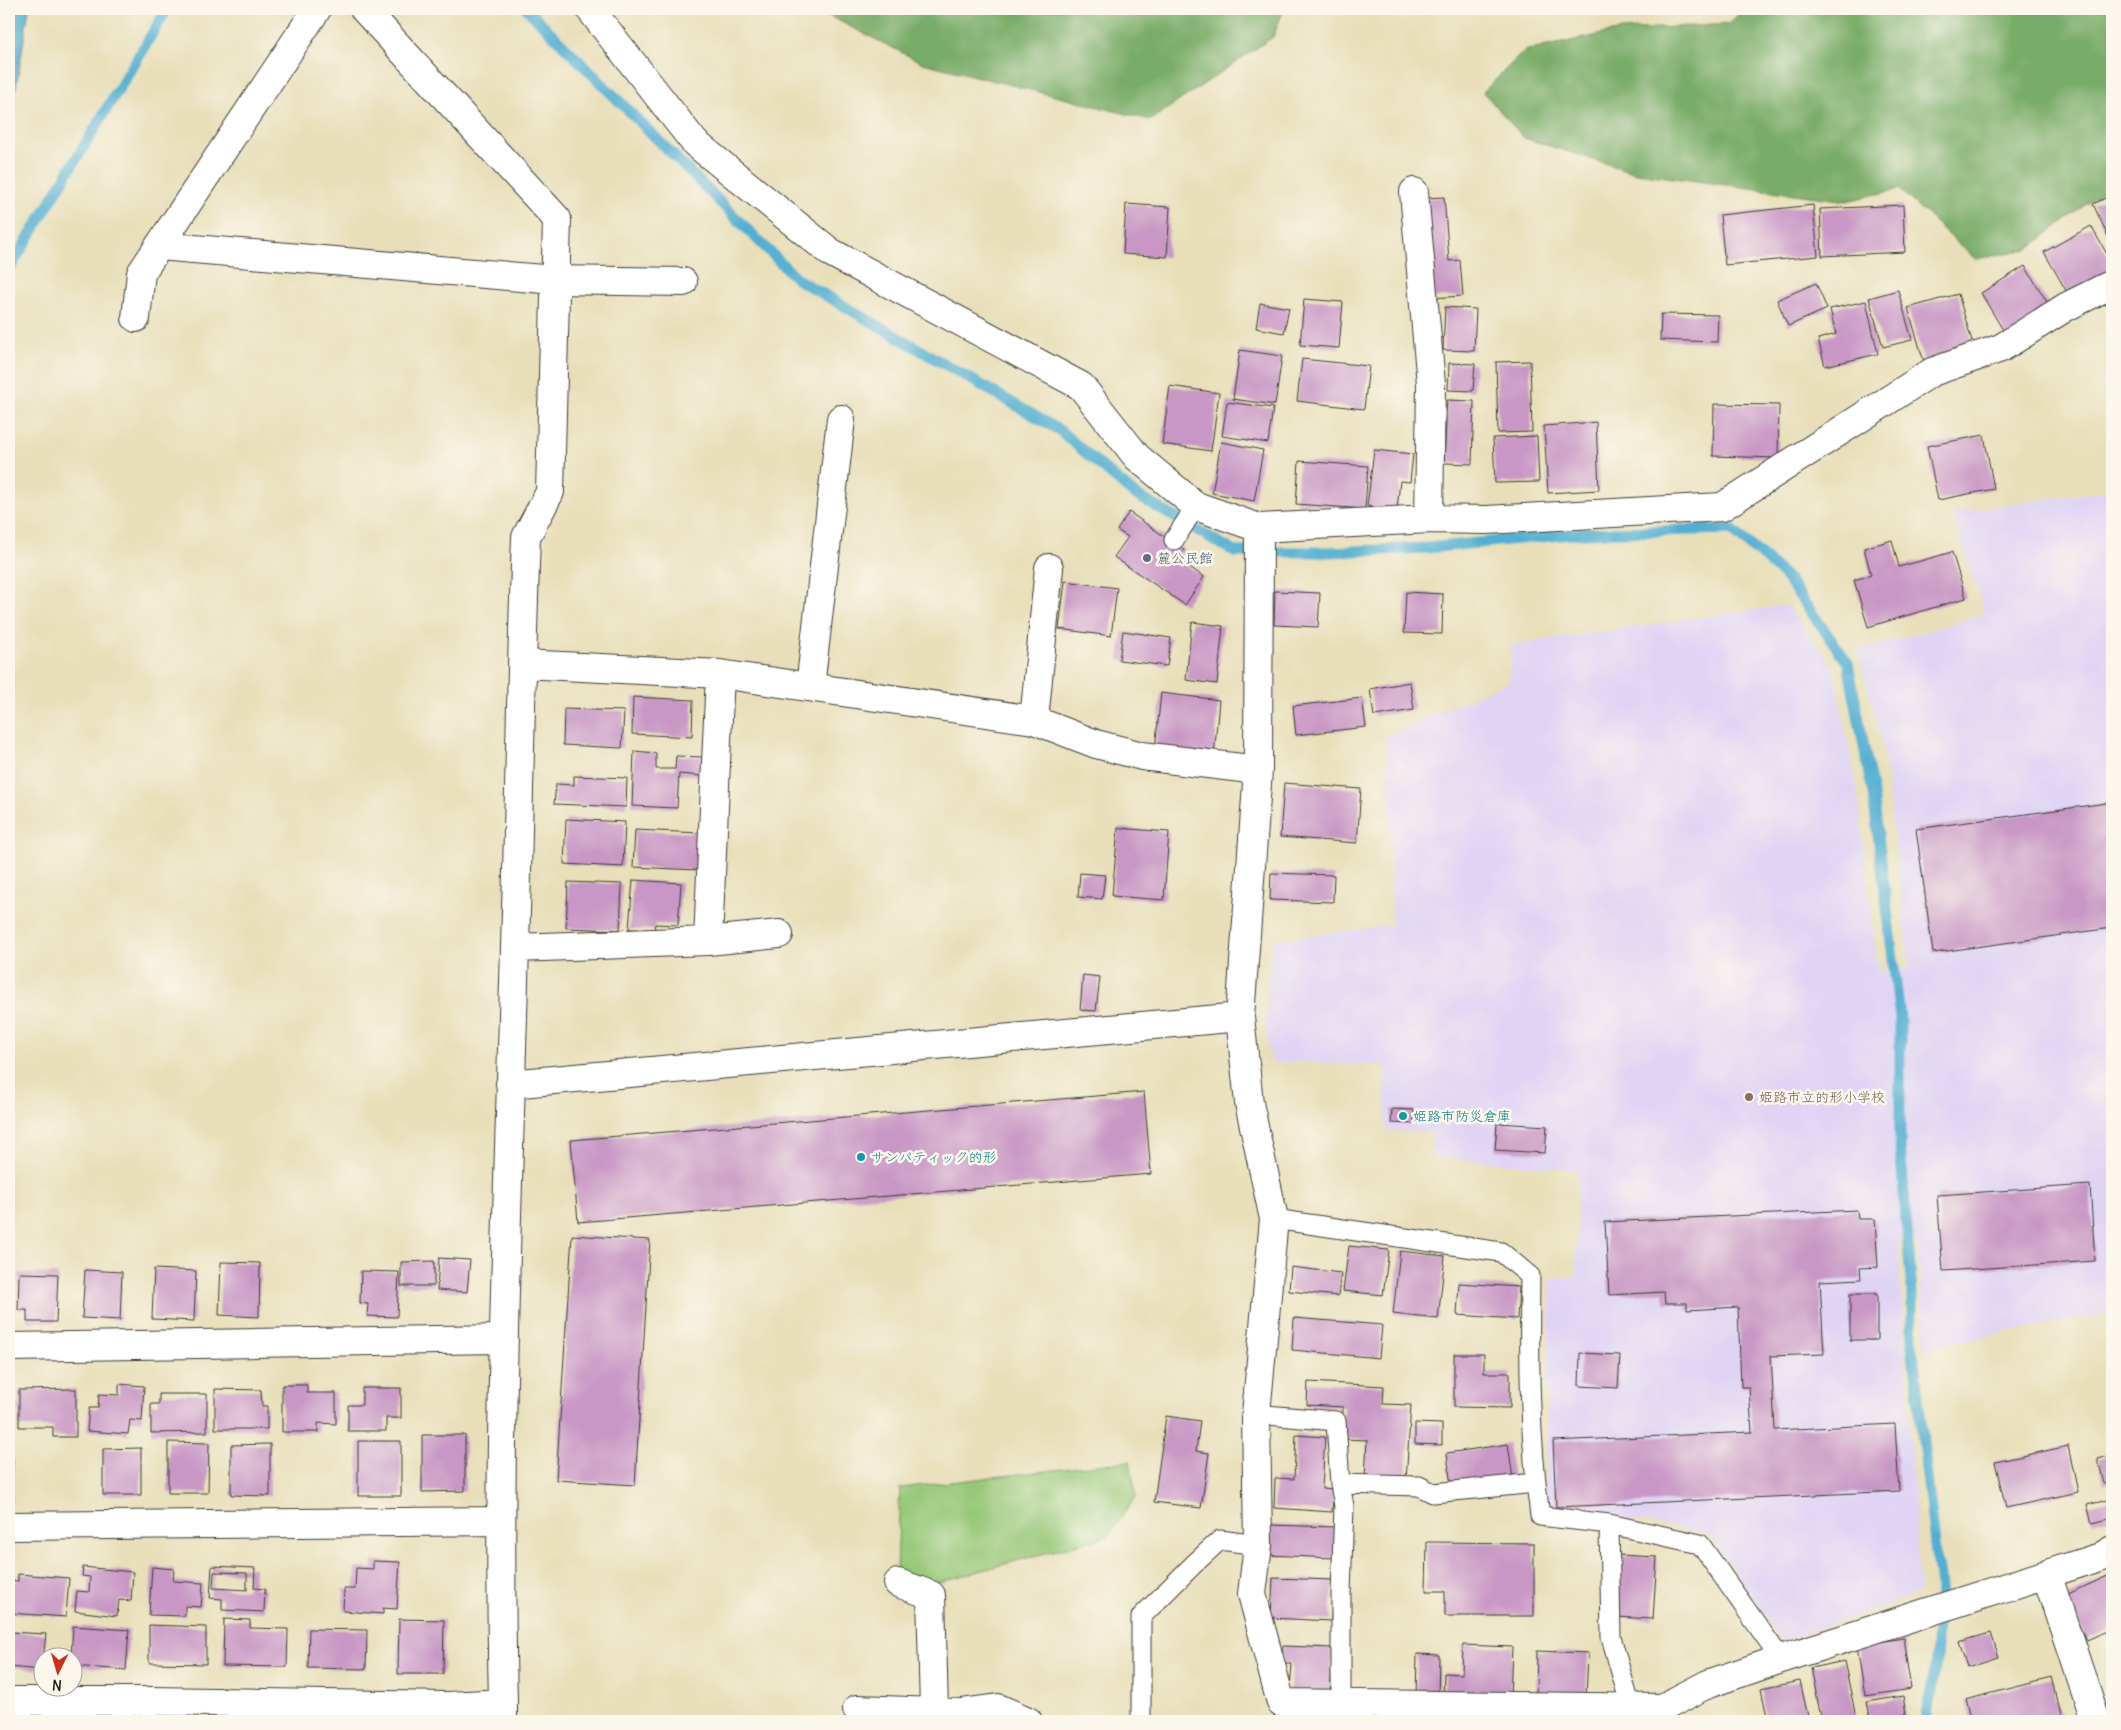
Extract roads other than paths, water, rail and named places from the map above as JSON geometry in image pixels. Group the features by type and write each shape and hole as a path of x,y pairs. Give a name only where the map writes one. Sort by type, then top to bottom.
{"street":[{"path":"136,318 141,273 317,9"},
{"path":"9,1701 151,1701 448,1706 503,1712 500,1522 502,1339 526,537 550,492 558,219 364,9"},
{"path":"590,9 695,144 830,252 1081,386 1137,457 1196,506 1259,528 1429,519 1486,520 1722,507 1932,372 2001,348 2066,307 2112,284"},
{"path":"1414,192 1431,384 1429,519"},
{"path":"159,246 555,280 683,282"},
{"path":"810,687 841,419"},
{"path":"1259,528 1258,770 1240,1017 1249,1103 1274,1219 1256,1414 1258,1545 1252,1594 1282,1712 1341,1704 1631,1708 1661,1715 1708,1684 1781,1658 2100,1557 2112,1550"},
{"path":"1034,720 1049,568"},
{"path":"522,664 720,674 1034,720 1096,744 1142,756 1258,770"},
{"path":"708,941 720,674"},
{"path":"515,948 708,941 779,934"},
{"path":"510,1084 1240,1017"},
{"path":"9,1347 502,1339"},
{"path":"9,1526 500,1522"},
{"path":"2047,1574 2096,1721"},
{"path":"898,1583 931,1595 934,1710"},
{"path":"858,1709 934,1710 961,1713 998,1708 1028,1721"}],"lane":[{"path":"1174,540 1196,506"},
{"path":"1274,1219 1501,1252 1530,1276 1529,1379 1540,1516 1609,1524 1700,1544 1781,1658"},
{"path":"1256,1414 1336,1421 1340,1484 1344,1506 1341,1594 1341,1704"},
{"path":"1340,1484 1420,1486 1433,1493 1536,1483"},
{"path":"1609,1524 1611,1637 1631,1708"},
{"path":"1141,1721 1141,1617 1220,1540 1258,1545"}],"water":[{"path":"9,9 29,9 12,111 9,117"}],"waterway":[{"path":"9,270 167,9"},
{"path":"527,9 797,279 1059,430 1134,494 1235,552 1328,552 1427,548 1581,533 1731,529 1785,576 1848,663 1873,794 1900,1017 1900,1145 1912,1292 1912,1345 1940,1588 1936,1662 1926,1721"}],"place":[{"name":"麓公民館","path":"1147,558"},
{"name":"姫路市立的形小学校","path":"1749,1097"},
{"name":"姫路市防災倉庫","path":"1403,1116"},
{"name":"サンパティック的形","path":"861,1157"}]}
